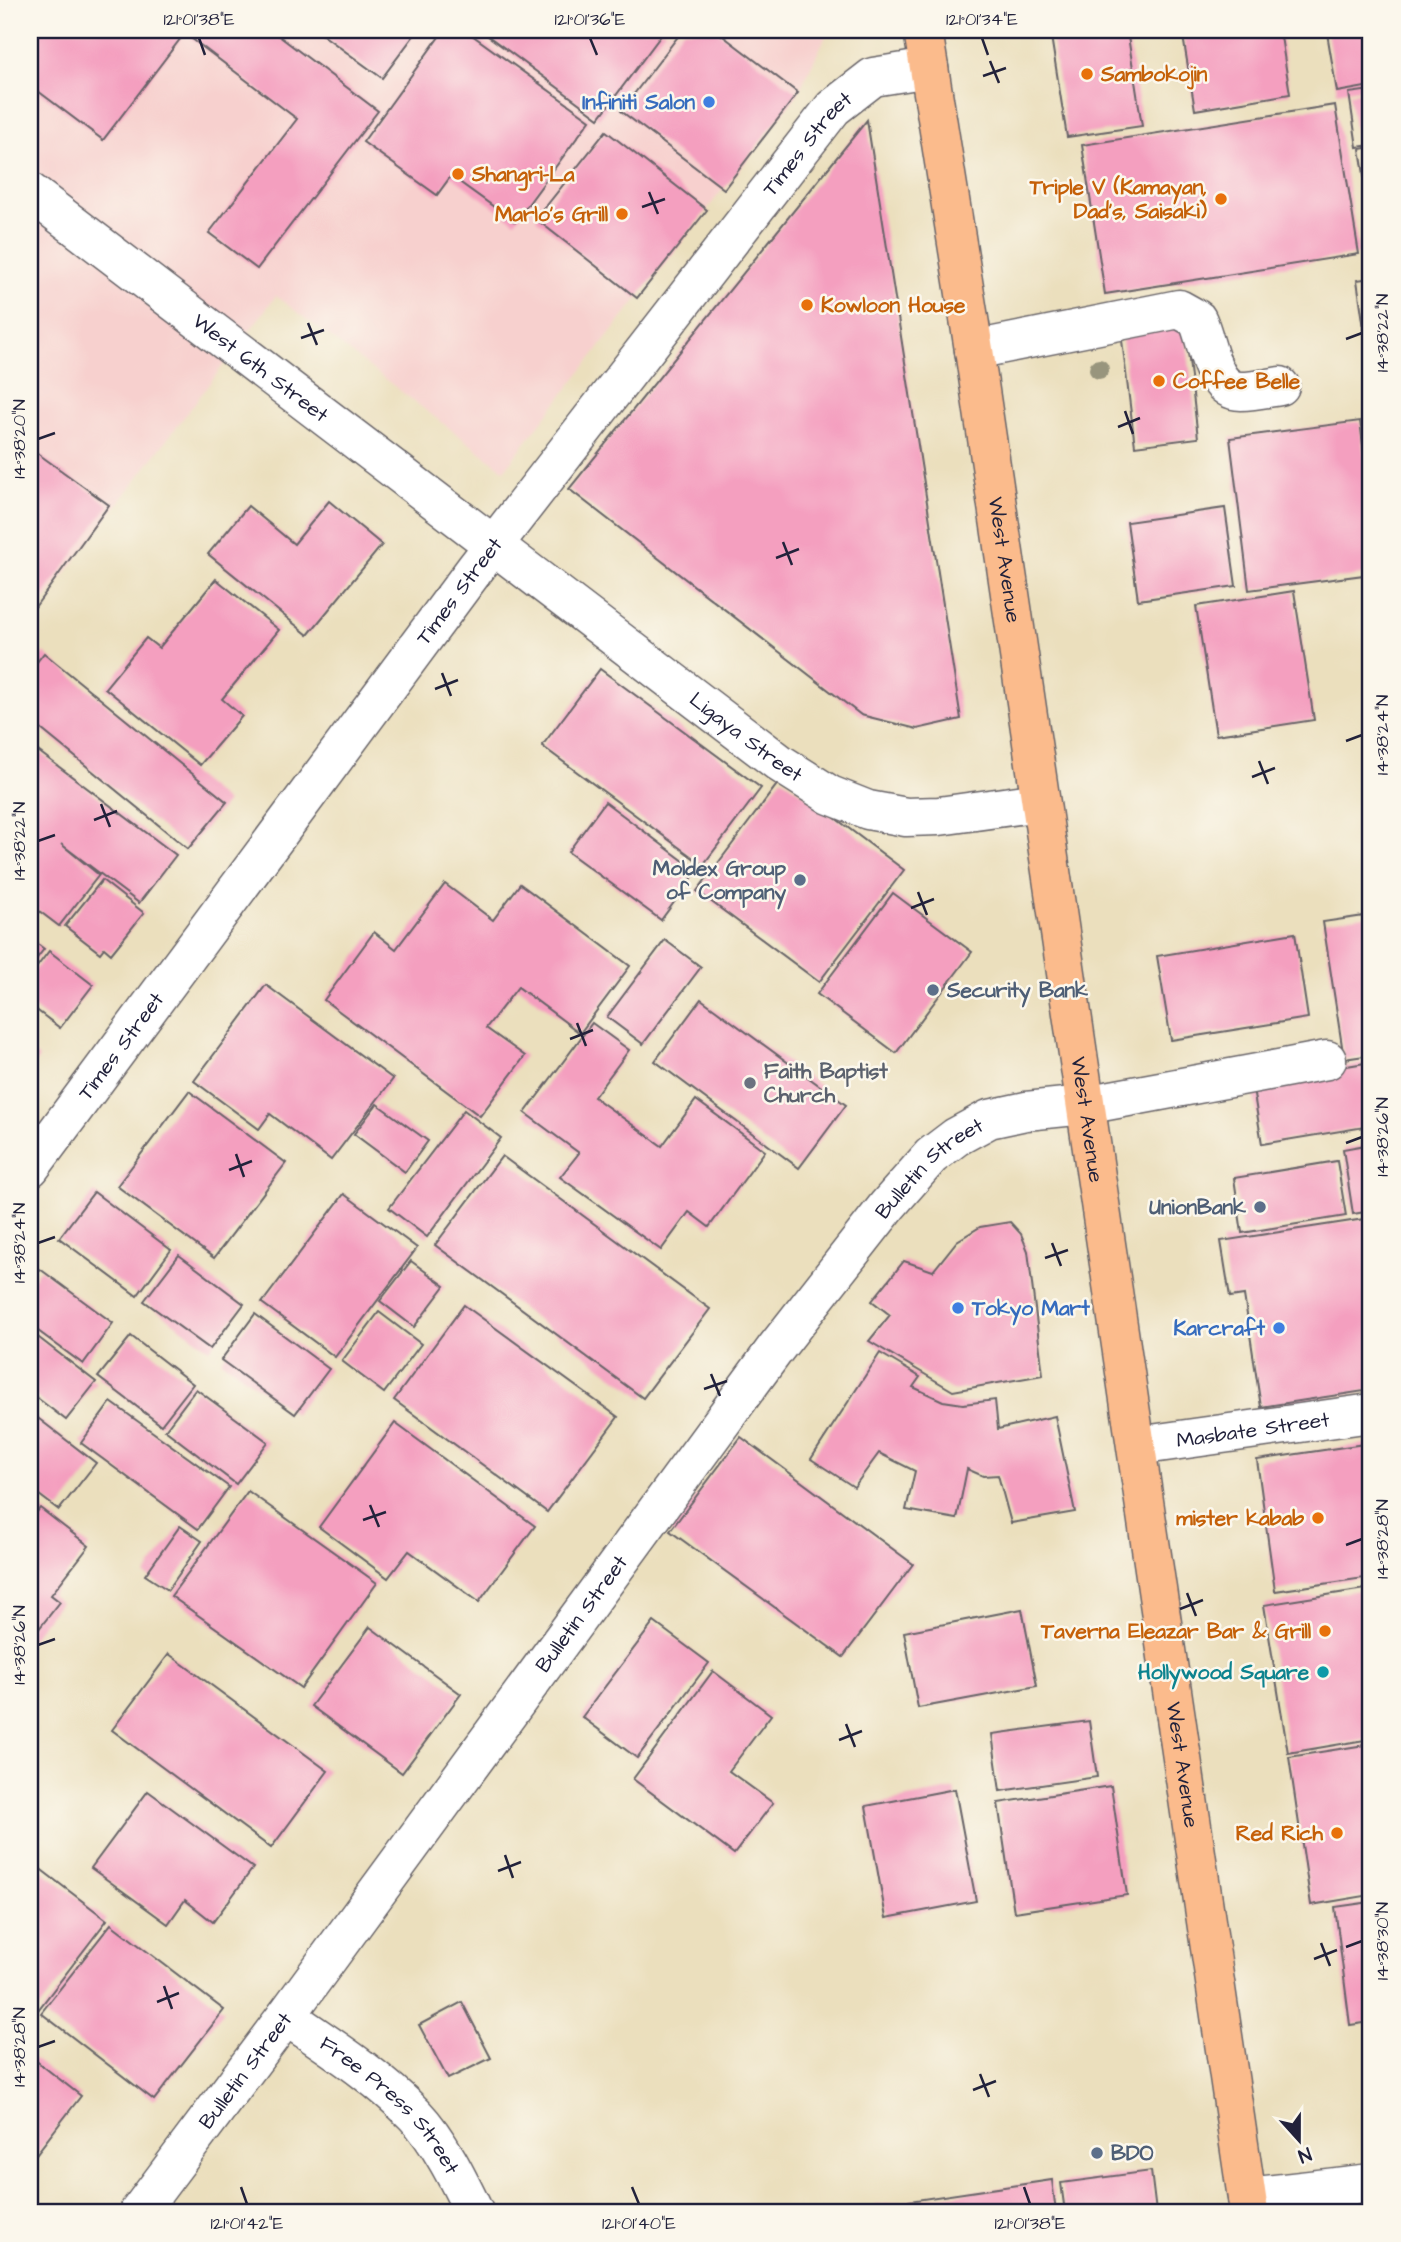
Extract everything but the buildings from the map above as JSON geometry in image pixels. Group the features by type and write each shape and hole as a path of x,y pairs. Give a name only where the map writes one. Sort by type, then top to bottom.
{"main road":[{"name":"West Avenue","path":"923,30 974,350 1248,2204"}],"street":[{"name":"Times Street","path":"30,1168 494,544 833,108 873,77 929,68"},
{"name":"West 6th Street","path":"30,192 494,544"},
{"path":"974,350 1179,309 1197,319 1214,370 1222,383 1231,390 1280,386"},
{"name":"Ligaya Street","path":"494,544 781,764 830,795 868,810 906,817 939,816 1040,802"},
{"name":"Bulletin Street","path":"139,2212 776,1348 909,1179 932,1156 956,1137 989,1119 1026,1111 1085,1105 1326,1060"},
{"name":"Masbate Street","path":"1137,1446 1371,1413"},
{"name":"Free Press Street","path":"286,2016 358,2065 416,2117 455,2173 474,2212"},
{"path":"1248,2204 1371,2183"}],"shaded area":[{"path":"30,30 829,30 798,93 504,470 276,296 30,620"}],"place":[{"name":"Sambokojin","path":"1087,74"},
{"name":"Infiniti Salon","path":"709,102"},
{"name":"Shangri-La","path":"458,174"},
{"name":"Triple V (Kamayan, Dad's, Saisaki)","path":"1221,199"},
{"name":"Marlo's Grill","path":"622,214"},
{"name":"Kowloon House","path":"807,305"},
{"name":"Coffee Belle","path":"1159,381"},
{"name":"Moldex Group of Company","path":"800,880"},
{"name":"Security Bank","path":"933,990"},
{"name":"Faith Baptist Church","path":"750,1083"},
{"name":"UnionBank","path":"1260,1207"},
{"name":"Tokyo Mart","path":"958,1308"},
{"name":"Karcraft","path":"1279,1328"},
{"name":"mister kabab","path":"1318,1518"},
{"name":"Taverna Eleazar Bar & Grill","path":"1325,1631"},
{"name":"Hollywood Square","path":"1323,1672"},
{"name":"Red Rich","path":"1337,1833"},
{"name":"BDO","path":"1097,2153"}]}
